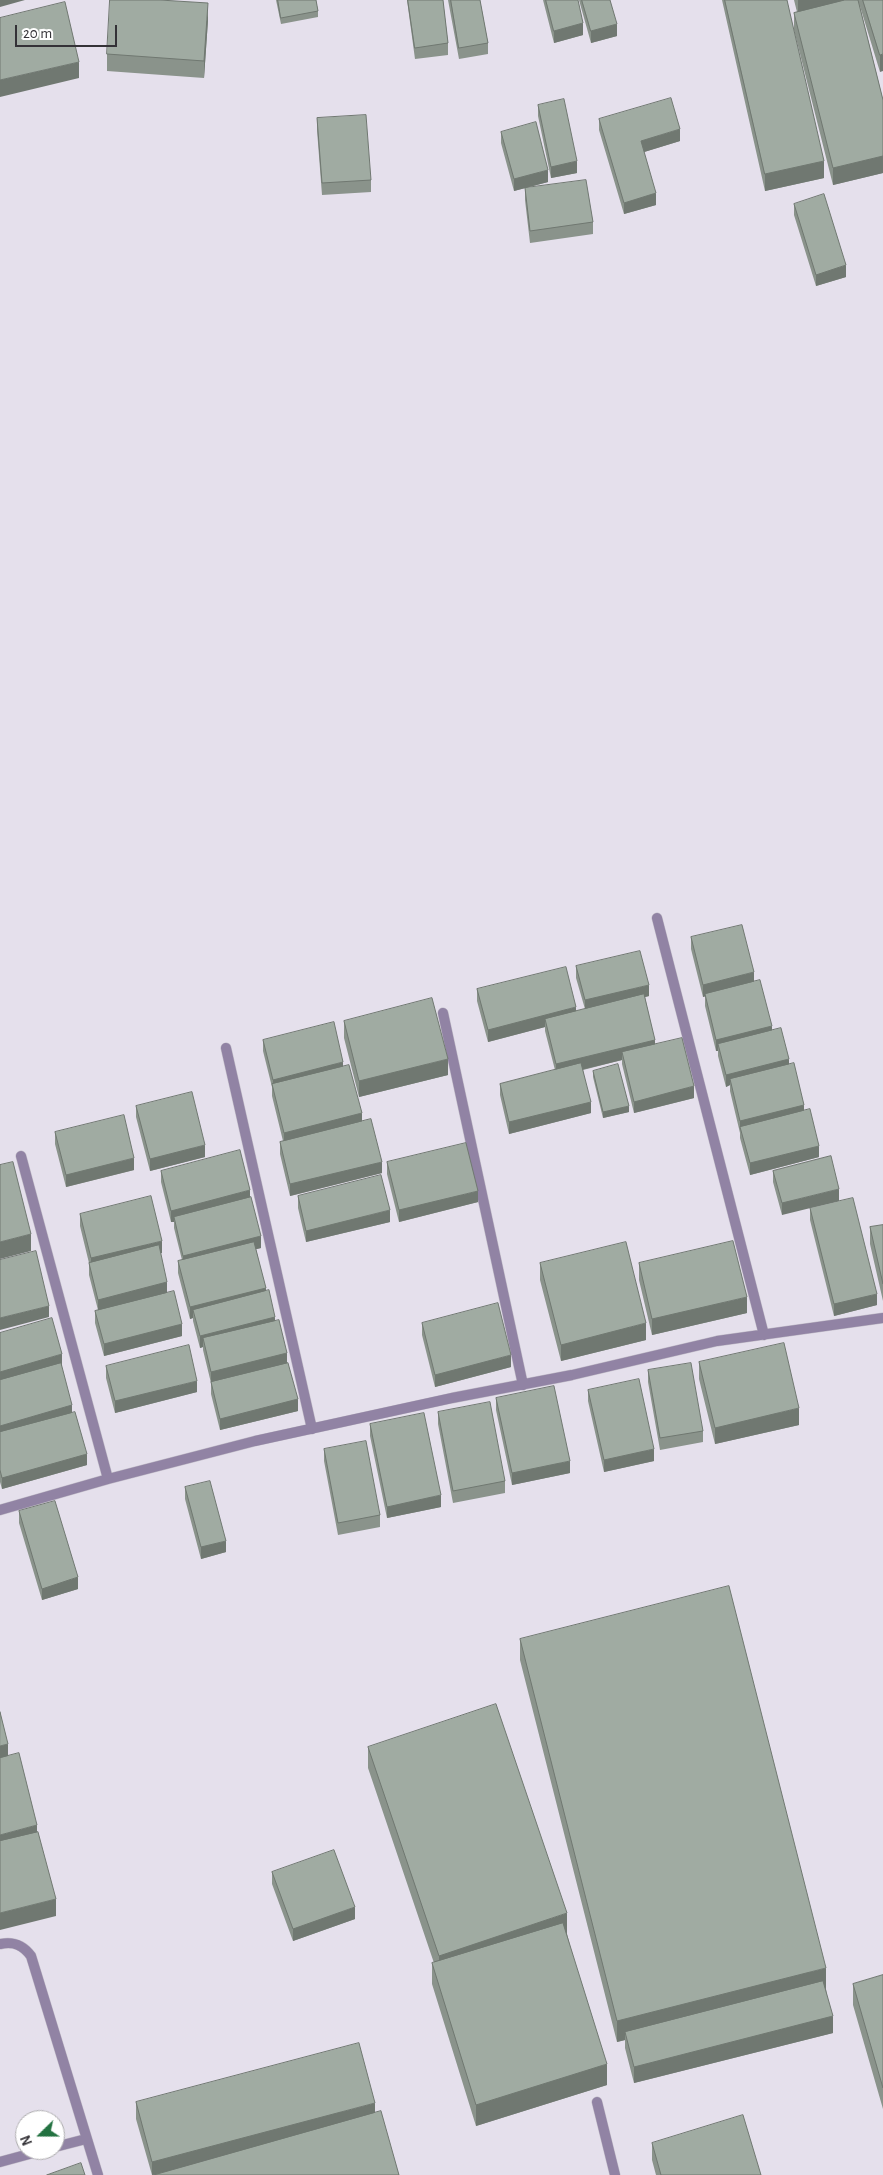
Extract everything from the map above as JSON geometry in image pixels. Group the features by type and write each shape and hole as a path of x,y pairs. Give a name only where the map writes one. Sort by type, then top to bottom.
{"street":[{"path":"657,918 764,1336"},
{"path":"443,1013 523,1385"},
{"path":"226,1048 312,1429"},
{"path":"22,1156 108,1479"},
{"path":"0,1510 108,1479 255,1441 452,1398 572,1376 717,1341 883,1318"},
{"path":"0,1944 9,1942 18,1945 31,1956 98,2175"},
{"path":"597,2102 615,2175"},
{"path":"65,2144 86,2139"},
{"path":"0,2162 15,2158"}],"building":[{"path":"110,0 160,0 208,3 204,61 107,54"},
{"path":"278,0 316,0 318,11 281,18"},
{"path":"408,0 443,0 448,43 415,48"},
{"path":"451,0 480,0 488,43 459,48"},
{"path":"546,0 578,0 583,23 554,31"},
{"path":"582,0 610,0 617,24 591,31"},
{"path":"725,0 787,0 824,161 765,174"},
{"path":"845,0 858,0 883,100 883,156 833,168 794,13"},
{"path":"863,0 883,0 883,54 880,55"},
{"path":"65,2 79,62 0,80 0,18"},
{"path":"671,98 680,129 641,141 656,193 624,203 599,119"},
{"path":"564,99 577,161 551,167 538,105"},
{"path":"366,115 371,180 322,183 317,118"},
{"path":"536,122 548,170 514,179 501,132"},
{"path":"586,180 593,222 530,231 525,188"},
{"path":"824,194 846,265 816,275 794,204"},
{"path":"742,925 754,972 703,985 691,937"},
{"path":"640,951 649,985 585,1000 576,966"},
{"path":"566,967 576,1007 488,1030 477,989"},
{"path":"760,980 772,1026 716,1040 705,994"},
{"path":"644,994 655,1040 556,1064 545,1019"},
{"path":"432,998 448,1059 359,1081 344,1021"},
{"path":"334,1022 343,1062 273,1080 263,1040"},
{"path":"781,1028 789,1059 726,1075 718,1044"},
{"path":"682,1038 694,1086 634,1102 622,1052"},
{"path":"581,1063 591,1102 509,1122 500,1084"},
{"path":"794,1063 804,1105 740,1121 730,1079"},
{"path":"618,1064 629,1106 603,1112 593,1071"},
{"path":"349,1065 362,1113 284,1133 272,1084"},
{"path":"192,1092 205,1145 150,1159 136,1106"},
{"path":"810,1109 819,1146 750,1163 740,1127"},
{"path":"124,1115 134,1158 66,1175 55,1132"},
{"path":"371,1119 382,1162 290,1184 280,1142"},
{"path":"466,1143 478,1191 399,1210 387,1162"},
{"path":"240,1150 250,1190 171,1211 161,1171"},
{"path":"831,1156 839,1189 782,1203 773,1171"},
{"path":"13,1162 31,1234 0,1242 0,1165"},
{"path":"381,1175 390,1210 306,1231 298,1196"},
{"path":"151,1196 162,1241 91,1258 80,1214"},
{"path":"251,1197 261,1236 183,1256 174,1217"},
{"path":"853,1198 877,1294 834,1304 810,1208"},
{"path":"883,1225 883,1284 870,1227"},
{"path":"733,1241 747,1297 652,1319 639,1263"},
{"path":"254,1242 266,1288 190,1307 178,1261"},
{"path":"626,1242 646,1323 561,1345 540,1263"},
{"path":"159,1245 167,1282 98,1300 89,1263"},
{"path":"36,1251 49,1306 0,1318 0,1260"},
{"path":"269,1290 275,1317 200,1336 193,1310"},
{"path":"174,1291 182,1324 104,1344 95,1311"},
{"path":"498,1303 511,1355 435,1375 422,1323"},
{"path":"52,1318 62,1354 0,1372 0,1333"},
{"path":"279,1320 287,1353 211,1372 203,1338"},
{"path":"784,1343 799,1408 715,1428 699,1362"},
{"path":"189,1345 197,1381 115,1401 106,1366"},
{"path":"61,1363 72,1405 0,1426 0,1380"},
{"path":"288,1363 298,1399 220,1419 211,1382"},
{"path":"691,1363 703,1431 660,1438 648,1370"},
{"path":"639,1379 654,1449 604,1460 588,1390"},
{"path":"554,1386 570,1461 512,1473 496,1398"},
{"path":"490,1402 505,1481 453,1491 438,1412"},
{"path":"75,1412 87,1454 2,1478 0,1470 0,1432"},
{"path":"424,1413 441,1495 387,1507 370,1424"},
{"path":"366,1441 380,1515 338,1523 324,1449"},
{"path":"210,1481 226,1541 201,1547 185,1487"},
{"path":"55,1501 78,1577 42,1589 19,1511"},
{"path":"729,1586 826,1968 617,2021 520,1639"},
{"path":"496,1704 567,1913 439,1956 368,1747"},
{"path":"0,1712 8,1744 0,1746"},
{"path":"19,1753 37,1825 0,1835 0,1758"},
{"path":"38,1832 56,1899 0,1913 0,1841"},
{"path":"334,1850 355,1907 293,1929 272,1872"},
{"path":"563,1923 607,2064 476,2105 432,1963"},
{"path":"883,1975 883,2088 853,1984"},
{"path":"823,1981 833,2016 634,2067 625,2032"},
{"path":"359,2043 375,2103 152,2162 136,2102"},
{"path":"381,2111 399,2175 154,2175"},
{"path":"743,2115 761,2175 661,2175 652,2143"},
{"path":"81,2163 85,2175 47,2175"}]}
